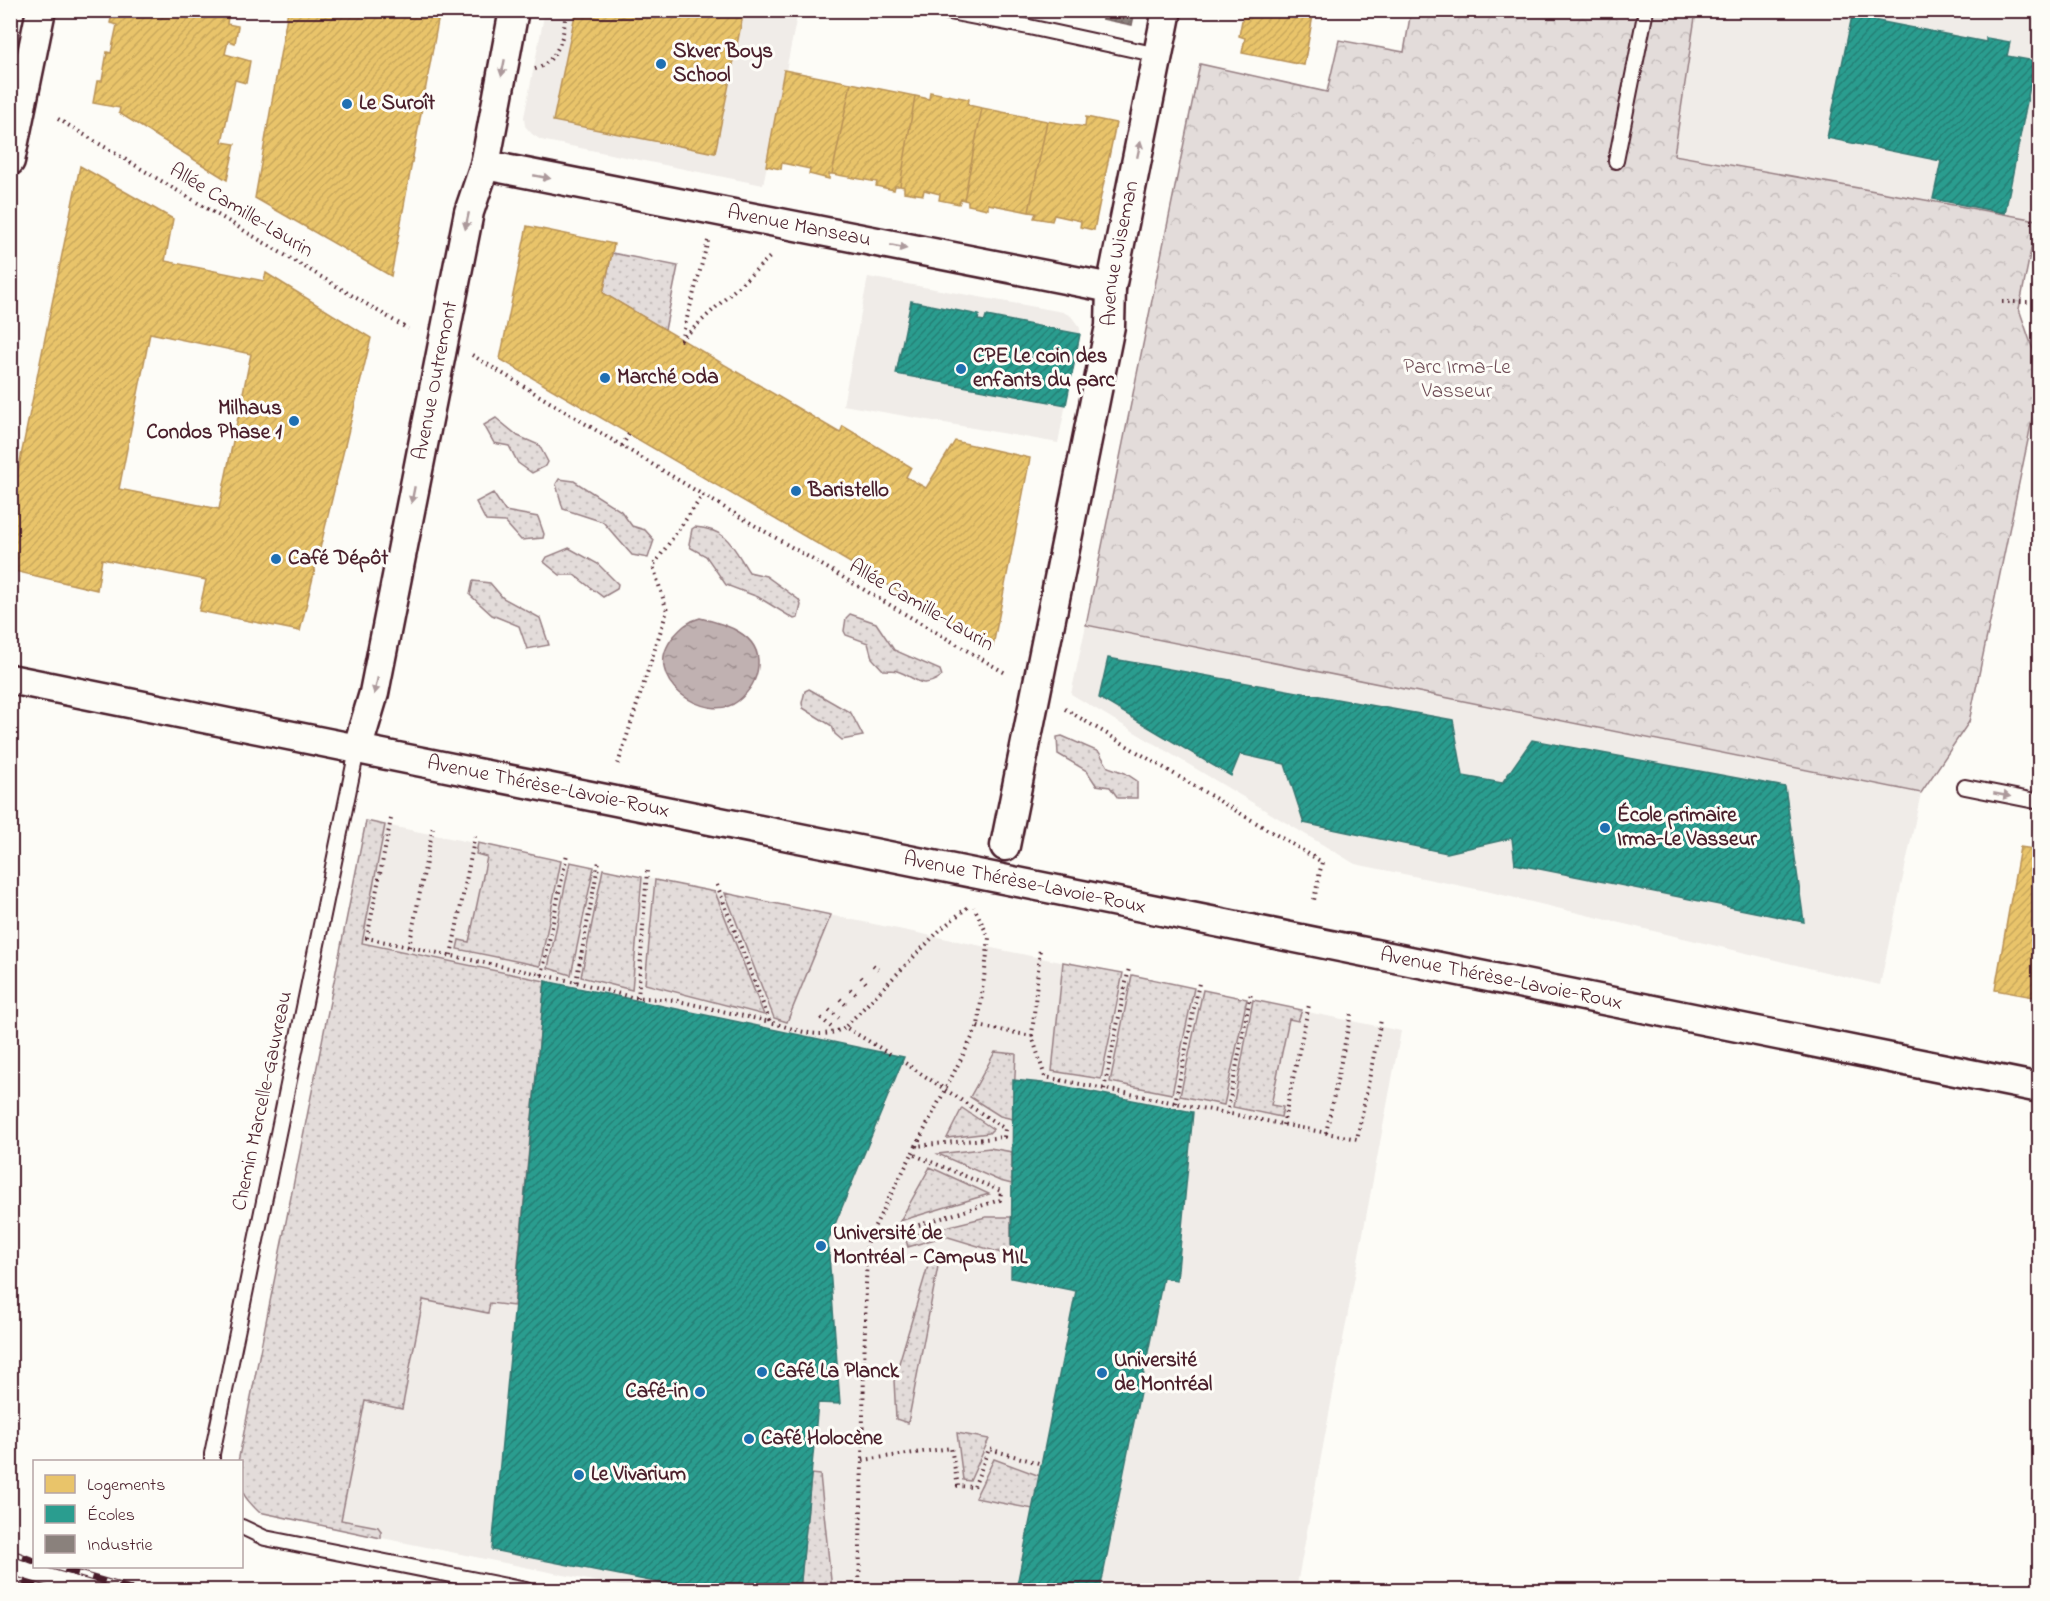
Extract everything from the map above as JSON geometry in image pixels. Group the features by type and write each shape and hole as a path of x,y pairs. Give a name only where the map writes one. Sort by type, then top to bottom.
{"street":[{"path":"10,161 17,87 41,10"},
{"name":"Avenue Outremont","path":"357,750 374,693 469,212 485,165 514,10"},
{"name":"Avenue Wiseman","path":"1005,846 1110,326 1111,288 1167,10"},
{"name":"Avenue Manseau","path":"485,165 1111,288"},
{"name":"Avenue Thérèse-Lavoie-Roux","path":"10,679 2040,1088"}],"lane":[{"path":"939,10 1158,55"},
{"path":"1616,161 1646,10"},
{"name":"Chemin Marcelle-Gauvreau","path":"212,1460 357,750"},
{"path":"1965,787 2040,802"},
{"path":"243,1527 265,1538 526,1590"}],"path":[{"path":"528,68 535,69 548,64 554,55 564,33 565,10"},
{"name":"Allée Camille-Laurin","path":"58,119 408,329"},
{"path":"709,237 681,340 777,250"},
{"path":"2002,302 2028,302"},
{"name":"Allée Camille-Laurin","path":"471,355 703,495 1038,683 1322,862 1314,900"},
{"path":"621,446 629,434"},
{"path":"618,764 667,611 653,567 703,495"},
{"path":"391,819 367,938 576,982 638,998 674,1000 770,1022 811,1035 835,1034 844,1027 941,929 972,903 978,919 990,938 978,1026 867,1241 859,1590"},
{"path":"409,947 433,827"},
{"path":"451,955 475,836"},
{"path":"542,975 567,854"},
{"path":"576,982 599,861"},
{"path":"638,998 647,871"},
{"path":"717,885 770,1022"},
{"path":"1040,948 1032,1036 1045,1077 1358,1139 1381,1020"},
{"path":"873,965 878,969"},
{"path":"1104,1089 1128,968"},
{"path":"861,978 866,983"},
{"path":"1175,1103 1199,983"},
{"path":"850,989 857,995"},
{"path":"1227,1114 1251,993"},
{"path":"840,999 848,1007"},
{"path":"1283,1125 1309,1005"},
{"path":"829,1010 838,1018"},
{"path":"1326,1133 1351,1014"},
{"path":"821,1018 831,1027"},
{"path":"978,1026 1032,1036"},
{"path":"844,1027 890,1054"},
{"path":"902,1061 1005,1129 1004,1137 916,1146"},
{"path":"867,1241 1000,1200 1001,1191 912,1155"},
{"path":"863,1460 951,1448 957,1486 974,1487 989,1449 1042,1464"}],"shaded area":[{"name":"Skver Boys School","path":"545,11 798,11 763,185 541,140 532,134 525,126 524,117"},
{"path":"1696,11 2039,11 2040,210 2037,220 1674,155"},
{"name":"CPE Le coin des enfants du parc","path":"868,277 1063,312 1071,316 1080,328 1080,334 1058,443 843,405"},
{"name":"École primaire Irma-Le Vasseur","path":"1086,625 1921,793 1880,985 1486,891 1355,864 1071,694"},
{"name":"Université de Montréal - Campus MIL","path":"366,821 1401,1031 1296,1590 638,1590 259,1512 243,1494 243,1460 238,1460"}],"green space":[{"name":"Parc Irma-Le Vasseur","path":"1411,11 1696,11 1674,155 2037,220 2019,309 2039,367 2038,387 2028,440 1969,722 1921,793 1086,625 1200,64 1327,92 1339,40 1404,52"},
{"path":"612,253 678,266 665,330 603,293"},
{"path":"496,418 518,436 539,445 548,462 546,466 532,473 518,463 509,446 494,443 484,425"},
{"path":"559,479 574,481 621,511 632,526 645,530 654,540 648,558 632,555 603,522 563,509 556,484"},
{"path":"493,493 505,511 538,517 544,534 543,538 521,540 505,522 486,521 476,502"},
{"path":"695,527 723,536 749,572 766,576 799,600 801,605 798,618 794,619 758,597 726,585 706,556 691,548 689,544 692,529"},
{"path":"569,548 598,564 618,584 617,589 603,597 574,575 560,575 544,562 547,557"},
{"path":"473,581 490,583 503,598 540,618 549,645 527,649 519,626 492,615 470,595"},
{"path":"850,614 876,623 894,650 940,670 942,676 929,683 924,683 897,671 883,670 872,658 868,643 846,635 844,631 846,618"},
{"path":"809,689 851,713 863,736 842,740 835,734 832,726 803,708 805,691"},
{"path":"1062,736 1099,752 1108,767 1125,773 1137,781 1137,798 1118,798 1110,787 1096,785 1087,771 1058,754 1057,737"},
{"path":"366,821 385,825 362,943 545,981 514,1306 490,1303 488,1313 423,1300 402,1409 365,1401 341,1520 378,1527 381,1531 381,1538 259,1512 243,1492 243,1460 238,1460"},
{"path":"478,843 561,861 540,966 457,949 459,940 469,942 487,857 476,854"},
{"path":"570,862 594,867 571,975 548,968"},
{"path":"603,869 642,877 632,990 581,977"},
{"path":"655,880 715,892 764,1015 645,984"},
{"path":"725,893 831,915 787,1022 774,1018"},
{"path":"1063,962 1123,973 1101,1079 1052,1071"},
{"path":"1132,975 1194,988 1172,1094 1110,1082"},
{"path":"1203,990 1247,999 1224,1105 1180,1096"},
{"path":"1253,1000 1302,1010 1298,1021 1289,1019 1271,1105 1283,1107 1281,1117 1233,1107"},
{"path":"995,1052 1016,1054 1013,1119 1000,1116 970,1097"},
{"path":"962,1108 993,1129 989,1133 947,1138"},
{"path":"990,1148 1012,1152 1012,1184 938,1154"},
{"path":"930,1167 989,1194 900,1221"},
{"path":"986,1217 1011,1217 1011,1256 945,1236 908,1247 905,1237"},
{"path":"930,1259 939,1261 908,1423 896,1419 894,1380"},
{"path":"957,1433 989,1439 970,1481 963,1480"},
{"path":"994,1459 1040,1476 1033,1509 975,1498"},
{"path":"811,1474 820,1475 832,1590 800,1590"}],"water":[{"path":"700,618 725,625 739,632 754,647 757,656 758,666 752,685 738,701 725,707 710,707 695,703 681,694 670,682 664,668 665,652 674,636 685,625"}],"building: Logements":[{"path":"113,10 229,10 227,24 238,26 235,43 228,41 225,54 250,61 246,83 235,80 222,142 235,144 227,180 119,113 120,108 93,103 97,81 102,81 107,52 111,53 117,25 110,23"},
{"name":"Le Suroît","path":"288,10 440,10 391,276 255,198"},
{"path":"576,10 744,10 715,153 553,121"},
{"path":"1244,10 1314,10 1304,65 1242,53 1245,38 1239,36"},
{"path":"784,70 851,83 832,174 829,174 829,179 809,174 810,169 782,163 781,169 766,166"},
{"path":"851,83 915,96 900,186 895,186 894,190 876,186 877,182 832,174"},
{"path":"930,92 969,99 968,105 982,108 964,200 961,199 959,204 939,200 940,194 924,190 923,195 904,192 904,187 900,186 915,96 929,99"},
{"path":"982,108 1047,121 1029,212 988,204 988,209 968,205 968,201 964,200"},
{"path":"1086,117 1116,123 1094,230 1080,227 1081,221 1054,215 1052,221 1034,218 1036,213 1029,212 1047,121 1085,127"},
{"name":"Milhaus Condos Phase 1","path":"80,166 173,219 165,261 264,281 266,273 371,338 300,631 199,611 206,580 102,559 97,590 10,570 10,510","holes":["150,333 251,354 219,509 119,489"]},
{"path":"527,226 614,244 603,293 840,433 843,426 911,467 906,477 926,488 955,441 1030,458 993,646 500,359"},
{"path":"2020,847 2040,850 2040,998 1995,990"}],"building: Écoles":[{"path":"1852,16 1986,42 1986,38 2010,42 2007,56 2035,61 2005,213 1933,199 1941,161 1827,138"},
{"path":"911,301 979,315 978,320 985,321 986,316 1080,334 1066,405 896,374"},
{"path":"1108,658 1453,720 1463,776 1502,783 1532,740 1785,787 1804,922 1515,864 1512,838 1447,853 1304,823 1285,764 1240,754 1231,776 1099,698"},
{"path":"545,981 904,1057 828,1241 840,1404 818,1403 800,1590 696,1590 492,1550"},
{"name":"Université de Montréal","path":"1013,1080 1052,1084 1193,1112 1177,1280 1163,1278 1100,1590 1016,1590 1076,1291 1011,1278"}],"building: Industrie":[{"path":"1104,10 1135,10 1132,25 1102,19"}],"railway":[{"path":"10,1552 33,1561"},
{"path":"58,1568 135,1590"},
{"path":"10,1578 50,1590"}],"place":[{"name":"Skver Boys School","path":"661,64"},
{"name":"Le Suroît","path":"347,104"},
{"name":"CPE Le coin des enfants du parc","path":"961,369"},
{"name":"Marché Oda","path":"605,378"},
{"name":"Milhaus Condos Phase 1","path":"294,421"},
{"name":"Baristello","path":"796,491"},
{"name":"Café Dépôt","path":"276,559"},
{"name":"École primaire Irma-Le Vasseur","path":"1605,828"},
{"name":"Université de Montréal - Campus MIL","path":"821,1246"},
{"name":"Café La Planck","path":"762,1372"},
{"name":"Université de Montréal","path":"1102,1373"},
{"name":"Café-in","path":"700,1392"},
{"name":"Café Holocène","path":"749,1439"},
{"name":"Le Vivarium","path":"579,1475"}]}
